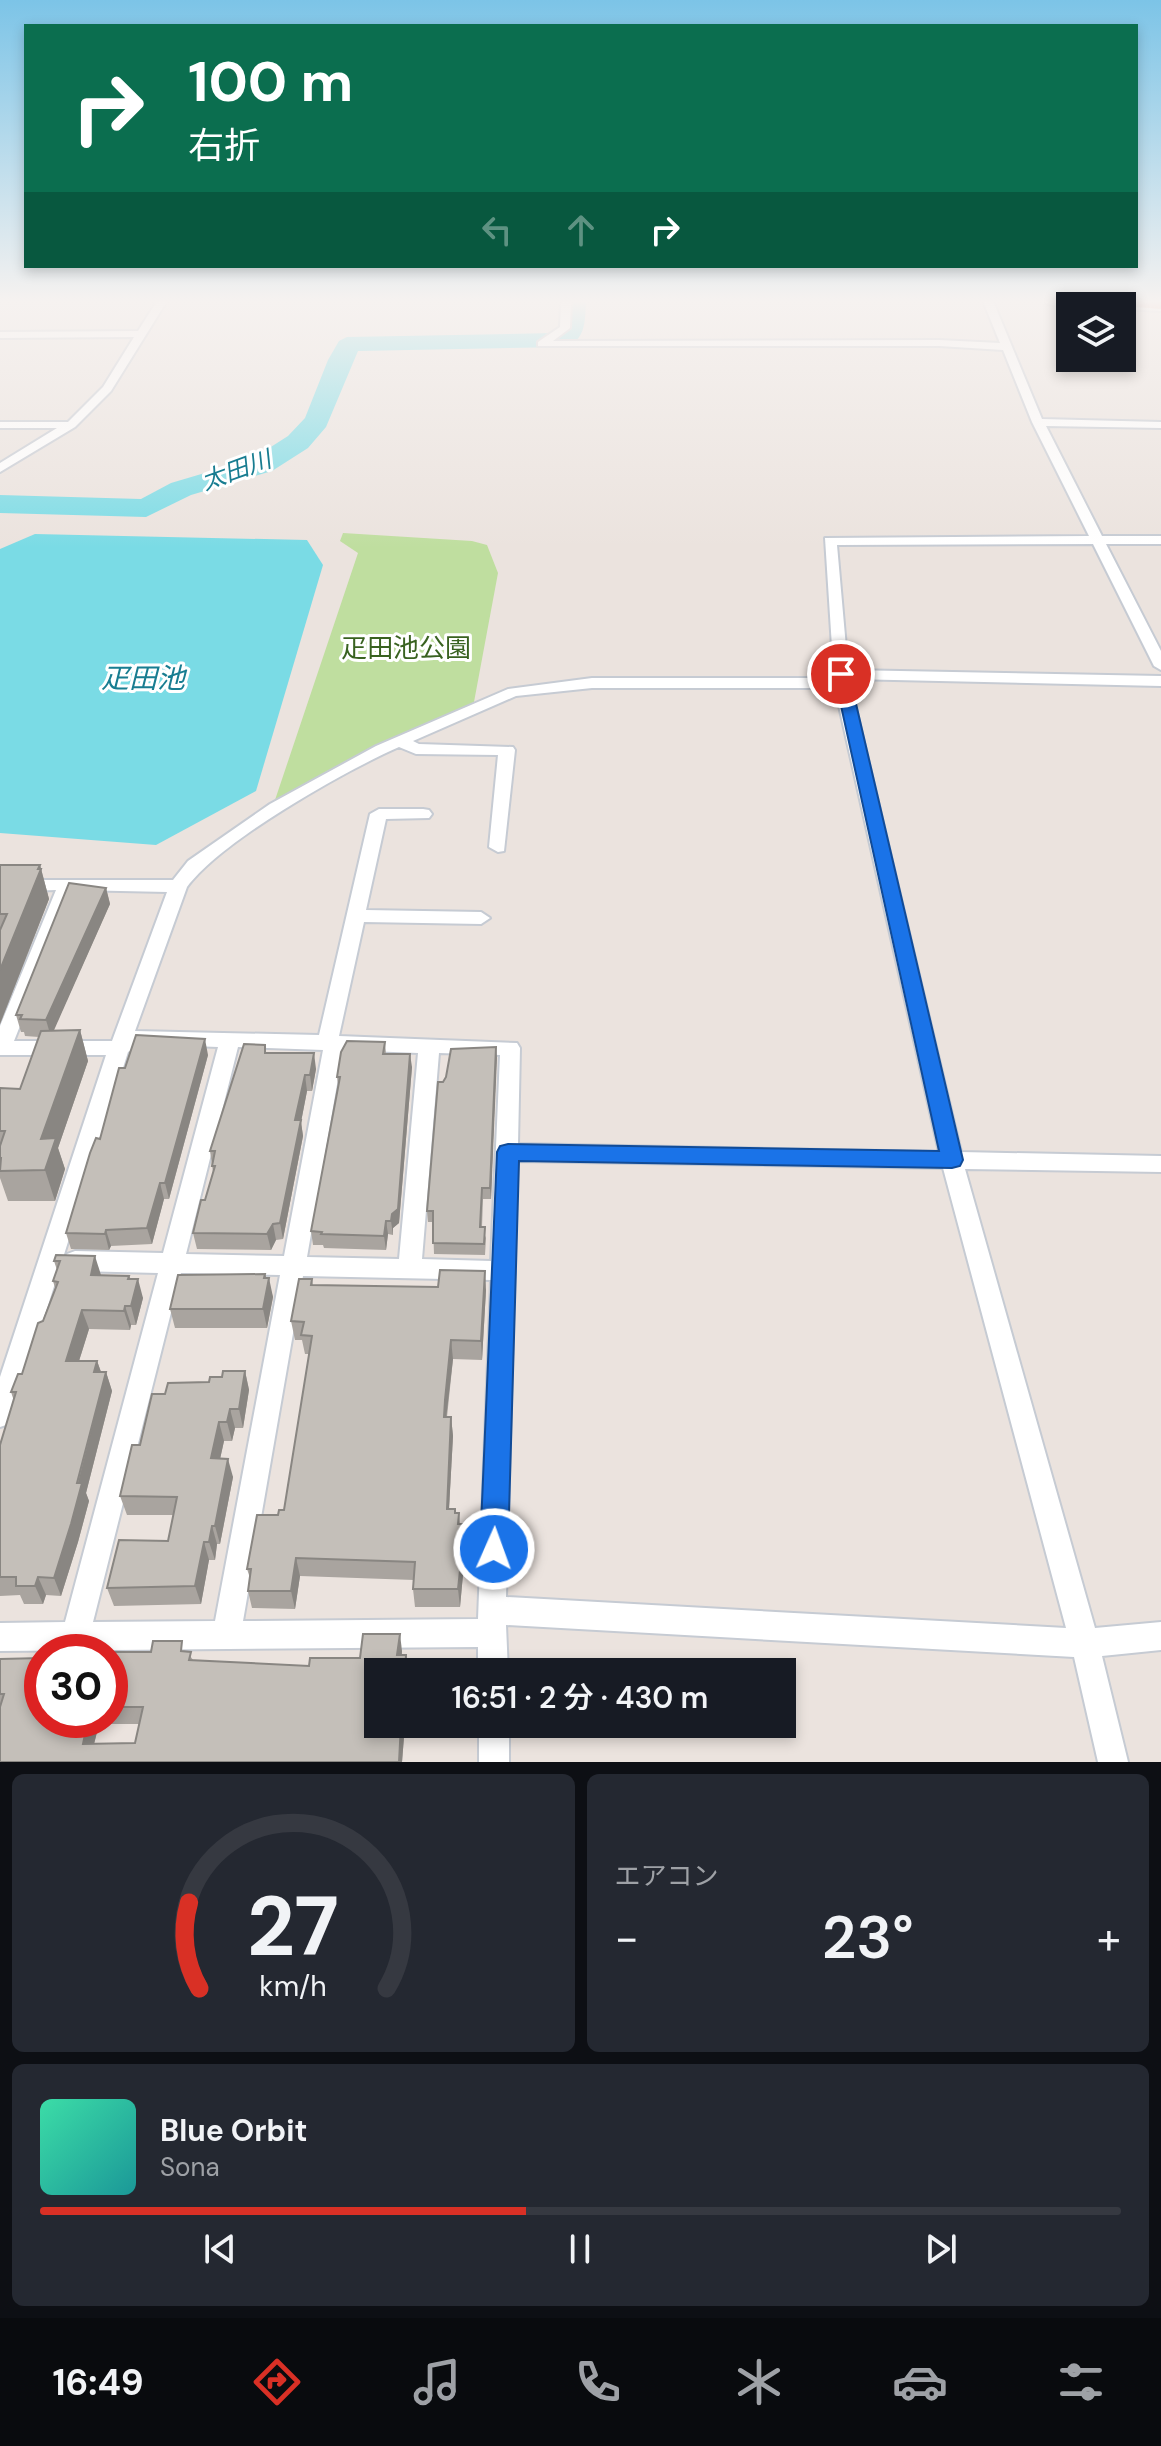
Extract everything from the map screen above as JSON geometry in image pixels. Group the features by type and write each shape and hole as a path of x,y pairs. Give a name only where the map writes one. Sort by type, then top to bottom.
{"street":[{"path":"0,468 71,425 111,383"},
{"path":"1022,383 1038,422 1161,666"},
{"path":"1038,422 1161,425"},
{"path":"0,425 71,425"},
{"path":"1113,1762 1085,1643 952,1160 842,678 830,541 1161,540"},
{"path":"0,1416 119,1048 178,886 194,865 276,808 399,741 513,692 592,683 842,678 1161,681"},
{"path":"399,741 416,749 507,750 498,847"},
{"path":"226,1636 330,1043 379,814 423,814"},
{"path":"67,884 0,1048 119,1048 138,1037 510,1048 493,1658"},
{"path":"0,886 178,886"},
{"path":"356,916 481,918"},
{"path":"76,1634 230,1040"},
{"path":"410,1269 429,1046"},
{"path":"508,1152 1161,1164"},
{"path":"50,1261 504,1271"},
{"path":"128,1637 226,1636 492,1622 1085,1643 1161,1636"},
{"path":"0,1637 24,1637"},
{"path":"494,1738 494,1762"}],"green space":[{"name":"疋田池公園","path":"343,533 472,541 487,545 498,573 474,702 275,800 358,553 340,541"}],"water":[{"name":"疋田池","path":"35,534 307,540 323,565 256,791 156,845 0,833 0,549"}],"building":[{"path":"0,865 40,865 38,869 41,869 0,970 0,930 7,914 0,914"},
{"path":"69,883 106,888 46,1020 20,1019 22,1015 16,1015"},
{"path":"80,1030 41,1139 56,1138 45,1170 0,1171 0,1146 5,1131 0,1131 0,1088 20,1089 41,1031"},
{"path":"136,1035 205,1039 165,1183 160,1183 147,1228 106,1230 105,1234 66,1233 90,1153 96,1138 100,1139 119,1068 125,1068"},
{"path":"347,1041 385,1042 383,1054 410,1054 398,1209 392,1214 391,1221 386,1221 384,1236 311,1231 340,1077 337,1077 341,1052"},
{"path":"244,1044 265,1045 265,1053 314,1053 310,1075 305,1075 295,1120 301,1120 280,1223 273,1224 267,1234 193,1233 201,1200 205,1200 215,1166 212,1166 215,1151 210,1151"},
{"path":"496,1047 490,1188 482,1188 480,1227 485,1227 484,1244 433,1243 433,1211 427,1211 438,1082 443,1082 446,1077 451,1049"},
{"path":"56,1255 95,1256 91,1275 138,1279 131,1306 125,1306 124,1311 82,1310 66,1361 97,1361 94,1372 106,1372 77,1483 82,1483 54,1578 38,1577 35,1586 16,1586 16,1577 0,1577 0,1445 16,1392 11,1392 18,1374 22,1374 38,1323 43,1321 58,1282 53,1281 60,1261 54,1261"},
{"path":"440,1270 485,1271 481,1341 451,1340 445,1400 444,1417 451,1417 447,1509 455,1509 455,1513 459,1513 458,1524 465,1524 458,1589 413,1589 415,1562 296,1558 291,1591 248,1591 251,1569 247,1569 257,1515 278,1515 279,1510 284,1510 312,1336 301,1335 304,1322 291,1321 299,1279 312,1279 311,1285 438,1287"},
{"path":"265,1274 264,1278 269,1278 263,1309 170,1309 178,1275"},
{"path":"223,1371 245,1371 239,1409 230,1409 227,1422 219,1422 211,1458 228,1459 215,1526 212,1526 209,1542 204,1542 195,1586 107,1588 119,1540 168,1541 177,1497 120,1496 132,1445 140,1445 152,1394 165,1394 168,1383 209,1382 210,1377 222,1377"},
{"path":"363,1634 400,1634 397,1655 406,1655 406,1658 364,1658 364,1738 400,1738 399,1762 0,1762 0,1707 4,1694 0,1694 0,1659 24,1658 24,1738 84,1738 83,1744 135,1743 143,1707 128,1707 128,1652 151,1652 153,1641 182,1641 181,1651 191,1652 189,1660 309,1666 310,1658 360,1658"}],"waterway":[{"name":"太田川","path":"0,504 146,508 181,489 262,465 298,442 317,421 331,383"}],"route":[{"path":"494,1549 508,1152 952,1160 841,674"}]}
